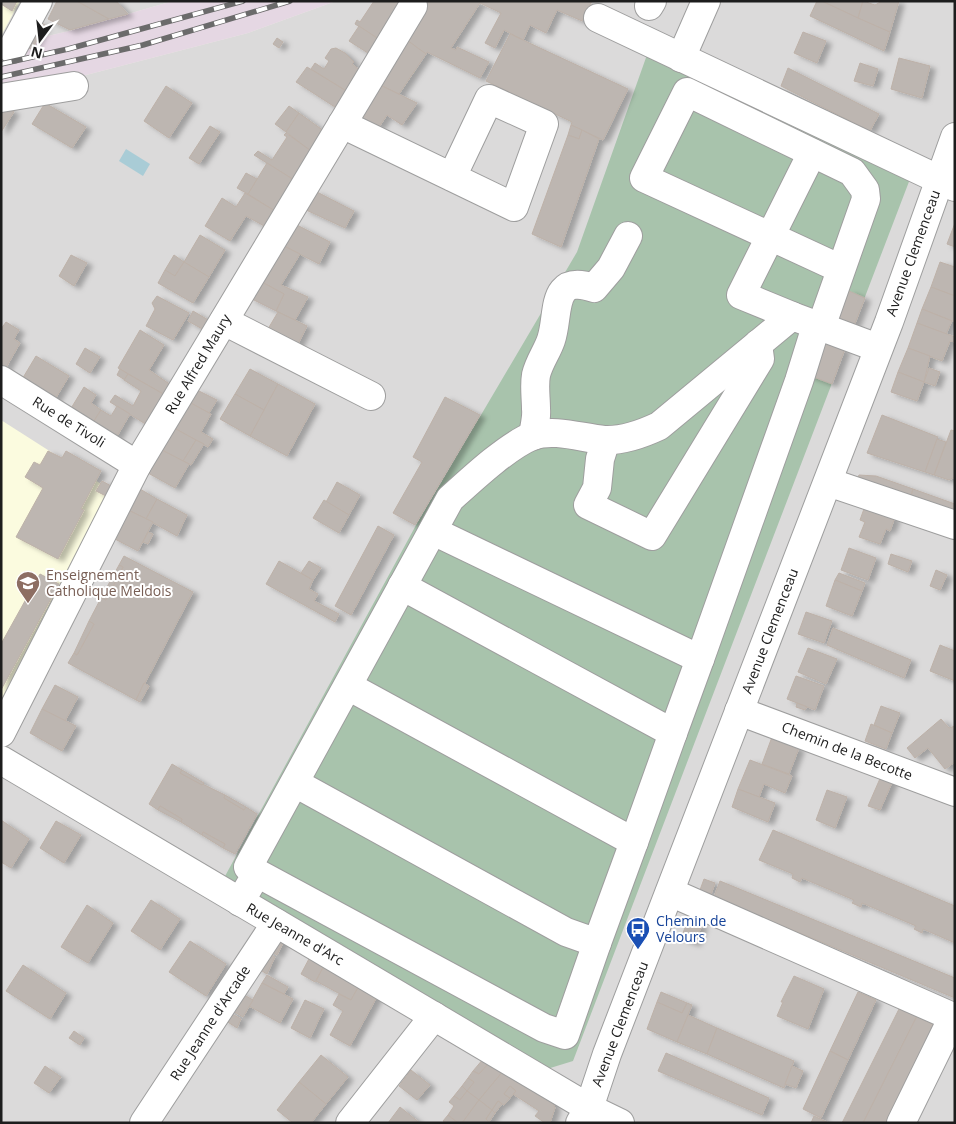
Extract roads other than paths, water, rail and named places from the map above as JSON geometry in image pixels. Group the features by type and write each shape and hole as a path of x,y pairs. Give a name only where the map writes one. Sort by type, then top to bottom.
{"street":[{"path":"12,49 38,1"},
{"path":"681,58 706,1"},
{"name":"Rue Alfred Maury","path":"1,733 137,466 413,6"},
{"path":"598,18 947,184"},
{"path":"1,98 74,86"},
{"path":"792,316 659,426 638,436 606,440 551,433 533,436 480,473 450,498 248,867 544,1028 565,1035 800,381 813,336 821,326 866,199 865,190 852,172 687,92 644,178 841,269"},
{"path":"342,124 452,177"},
{"name":"Avenue Clemenceau","path":"584,1115 878,348 947,184 955,137"},
{"path":"812,153 741,295 878,348"},
{"path":"533,436 536,411 536,376 541,359 551,341 558,299 566,287 578,283 594,288 603,280 628,236"},
{"path":"224,320 371,396"},
{"path":"606,440 600,459 597,488 588,505 652,536 760,359 758,344"},
{"name":"Rue de Tivoli","path":"1,380 137,466"},
{"path":"828,482 955,525"},
{"path":"433,531 700,659"},
{"path":"402,586 673,733"},
{"path":"348,686 634,842"},
{"name":"Chemin de la Becotte","path":"739,710 955,792"},
{"name":"Rue Jeanne d'Arc","path":"1,760 434,1016 584,1115 620,1123"},
{"path":"295,783 566,932 597,943"},
{"path":"240,902 257,873"},
{"path":"670,892 953,1017 901,1123"},
{"name":"Rue Jeanne d'Arcade","path":"144,1123 276,922"},
{"path":"350,1123 434,1016"}],"water":[{"path":"126,149 150,164 143,176 119,161"}],"railway":[{"path":"1,64 68,49 243,1"},
{"path":"1,77 143,45 290,1"}],"place":[{"name":"Enseignement Catholique Meldois","path":"28,604"},
{"name":"Chemin de Velours","path":"638,950"}]}
